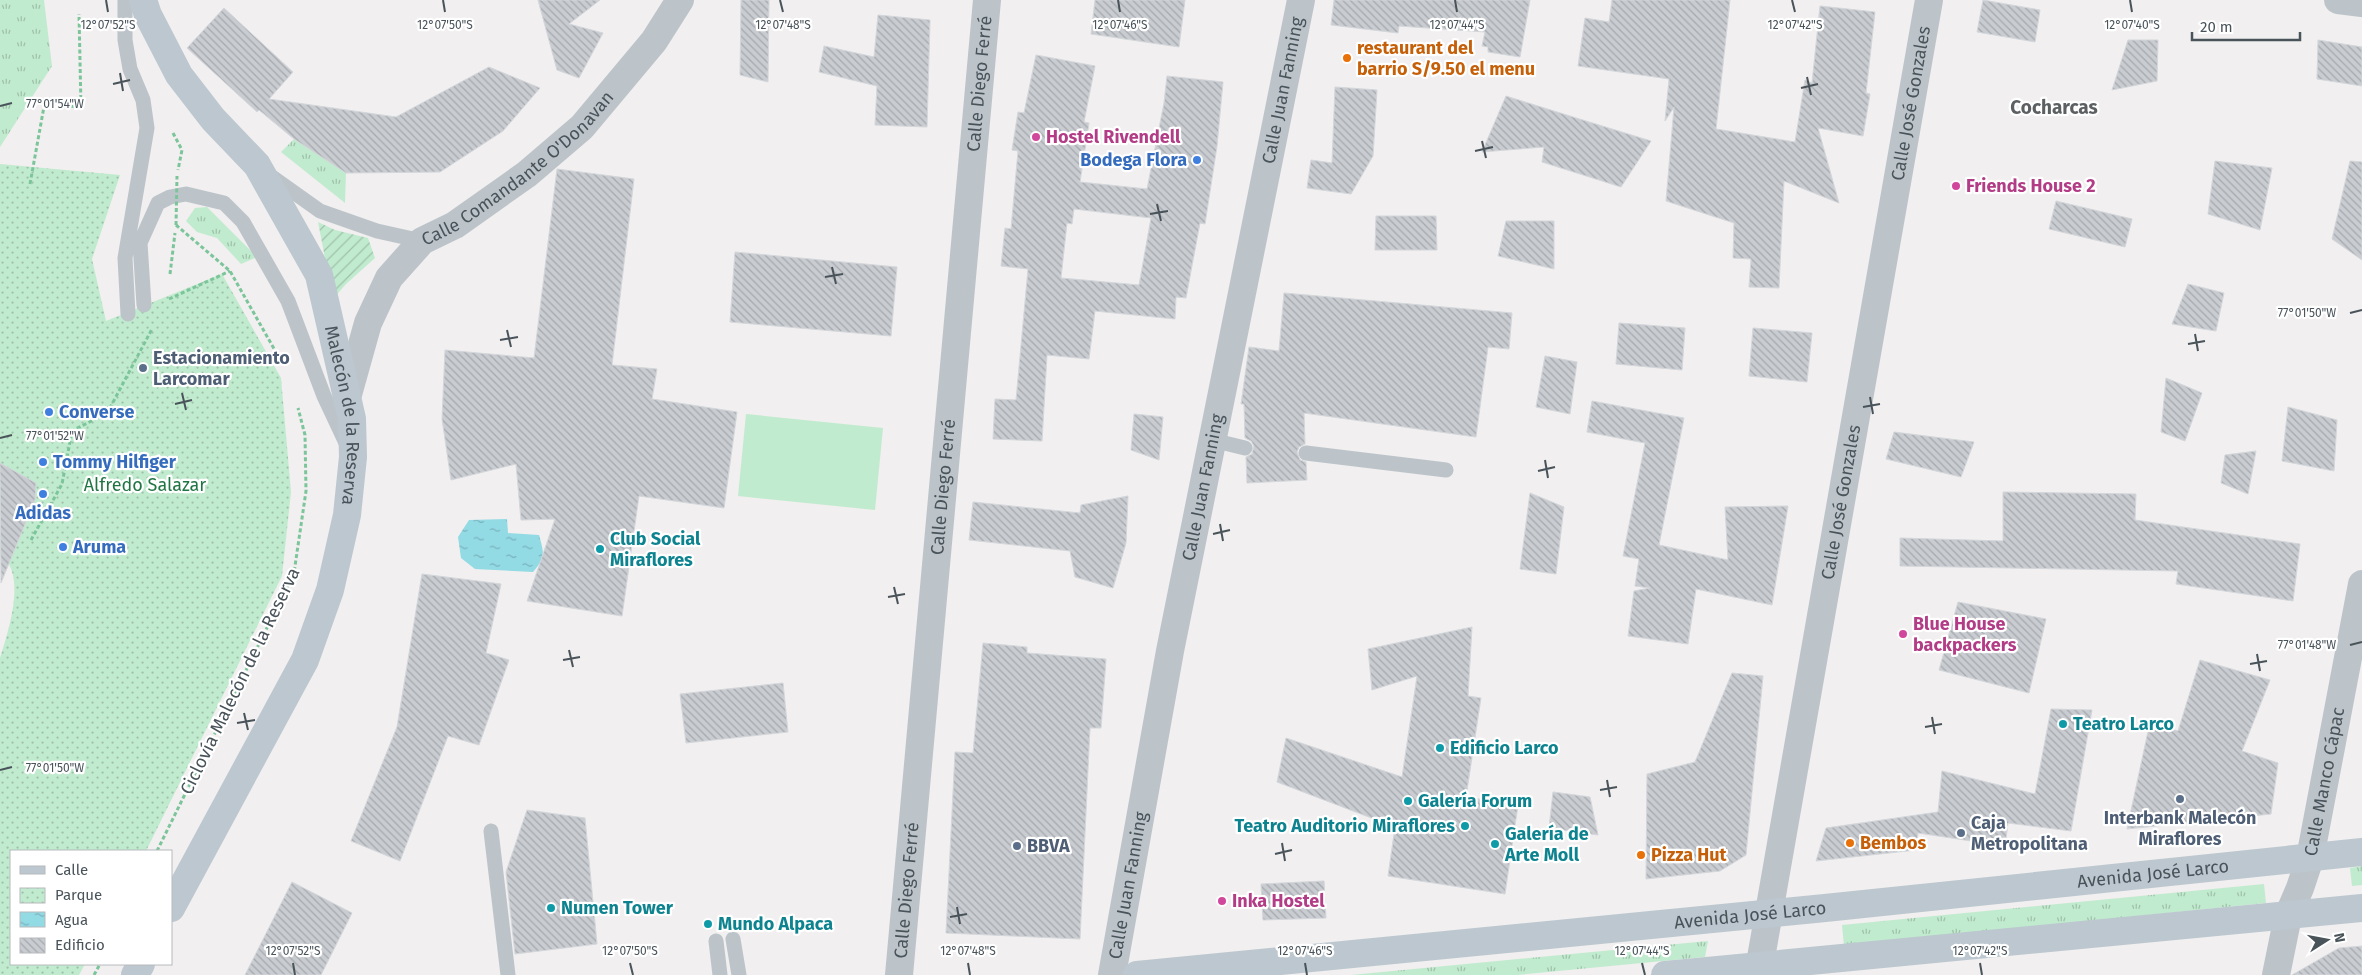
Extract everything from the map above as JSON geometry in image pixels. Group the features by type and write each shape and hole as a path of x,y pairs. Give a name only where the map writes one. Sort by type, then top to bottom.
{"main road":[{"name":"Malecón de la Reserva","path":"143,0 148,15 179,75 213,119 257,166 319,275 352,419 353,458 347,515 334,571 305,660 172,906"},
{"name":"Avenida José Larco","path":"1137,975 1769,914 2362,852"},
{"path":"1665,975 1759,970 2362,908"}],"street":[{"name":"Calle Comandante O'Donavan","path":"347,398 368,323 389,278 422,242 455,225 527,174 582,127 654,41 680,0"},
{"name":"Calle Diego Ferré","path":"900,975 988,0"},
{"name":"Calle Juan Fanning","path":"1112,975 1170,651 1301,0"},
{"name":"Calle José Gonzales","path":"1759,970 1929,0"},
{"path":"2338,0 2362,3"},
{"name":"Calle Manco Cápac","path":"2276,975 2288,916 2310,858 2362,584"}],"lane":[{"path":"125,0 125,40 130,69 144,100 147,128 125,258 128,314"},
{"path":"257,166 320,210 377,231 422,242"},
{"path":"144,305 140,243 158,203 170,197 186,194 224,203 242,222 288,301 324,396 353,458"},
{"path":"1212,440 1245,448"},
{"path":"1306,453 1446,470"},
{"path":"491,831 508,975"},
{"path":"733,939 739,975"},
{"path":"716,941 720,975"}],"path":[{"path":"30,184 45,101 81,108 79,14"},
{"path":"169,279 173,263 176,225 177,176"},
{"path":"176,225 230,271 281,360"},
{"path":"167,293 166,300 230,271"},
{"path":"31,540 62,484 72,431 105,414 153,327"},
{"path":"157,850 294,573 306,491 305,435 296,401"}],"green space":[{"path":"0,0 44,0 52,66 0,147"},
{"path":"294,139 346,173 345,203 281,152"},
{"name":"Alfredo Salazar","path":"0,164 120,175 92,259 106,321 222,274 281,378 291,492 282,576 146,850 10,850 10,965 84,965 79,975 0,975 0,658 11,619 14,589 13,575 8,564 0,555"},
{"path":"207,207 257,257 241,264 217,238 197,232 186,221 195,208"},
{"path":"318,222 335,230 368,238 375,258 346,284 333,299"},
{"path":"746,414 883,428 875,510 738,496"},
{"path":"2362,866 2362,885 2352,886 2350,868"},
{"path":"2264,884 2266,903 1844,946 1842,925"},
{"path":"1708,941 1705,957 1517,975 1351,975"}],"water":[{"path":"507,519 508,533 539,535 543,555 533,572 475,569 461,558 458,537 469,520"}],"building":[{"path":"538,0 600,0 569,24 603,33 579,78 557,70"},
{"path":"741,0 769,0 768,82 740,75"},
{"path":"1095,0 1185,0 1179,47 1091,34"},
{"path":"1334,0 1530,0 1520,57 1488,52 1488,47 1482,46 1485,32 1399,26 1398,33 1331,25"},
{"path":"1612,0 1730,0 1716,129 1795,142 1805,80 1812,83 1820,6 1875,12 1866,93 1870,94 1863,136 1818,128 1839,203 1784,181 1779,288 1749,287 1751,259 1733,258 1734,223 1666,201 1674,107 1665,121 1669,79 1578,66 1585,18 1609,22"},
{"path":"1983,0 2040,10 2035,42 1977,32"},
{"path":"224,8 293,72 269,99 396,117 489,67 540,88 503,131 440,172 346,173 294,139 259,110 257,112 187,48"},
{"path":"878,15 930,20 927,127 875,125 877,86 819,72 824,46 874,57"},
{"path":"2128,40 2158,40 2157,81 2112,90"},
{"path":"2318,40 2362,47 2362,86 2317,79"},
{"path":"1036,55 1095,66 1084,122 1089,123 1080,182 1147,189 1164,103 1167,76 1223,82 1217,146 1205,224 1200,223 1186,298 1176,297 1175,319 1095,311 1089,359 1047,355 1042,441 993,439 995,399 1016,400 1028,269 1001,266 1005,228 1011,229 1018,151 1012,150 1018,112 1024,113","holes":["1074,209 1151,218 1139,285 1061,278 1067,223 1072,224"]},
{"path":"1335,87 1377,90 1373,156 1351,194 1307,188 1311,160 1332,163"},
{"path":"1506,96 1651,141 1621,187 1542,162 1544,147 1482,152"},
{"path":"2215,161 2272,168 2260,230 2208,214"},
{"path":"2350,161 2362,162 2362,260 2332,239"},
{"path":"557,169 634,179 612,365 657,369 652,399 737,412 724,508 639,496 622,616 527,601 555,519 521,520 516,464 451,480 442,419 445,350 534,358"},
{"path":"2056,201 2132,219 2125,247 2049,229"},
{"path":"1376,216 1436,216 1437,250 1375,250"},
{"path":"1506,221 1554,221 1554,269 1498,256"},
{"path":"735,252 897,267 891,336 730,322"},
{"path":"2188,284 2224,293 2216,331 2172,324"},
{"path":"1284,293 1512,313 1509,349 1488,347 1476,437 1304,413 1305,444 1299,447 1297,452 1300,460 1306,462 1307,480 1247,483 1246,457 1252,454 1254,446 1251,441 1245,438 1244,404 1241,404 1249,347 1279,351"},
{"path":"1619,323 1685,328 1682,370 1616,364"},
{"path":"1753,328 1812,333 1807,382 1749,376"},
{"path":"1545,356 1577,362 1570,414 1536,407"},
{"path":"2166,378 2202,393 2185,441 2161,432"},
{"path":"1592,401 1684,418 1659,545 1728,560 1725,507 1788,506 1772,605 1696,589 1688,644 1628,636 1634,591 1650,588 1635,586 1639,559 1623,556 1645,443 1587,432"},
{"path":"2288,407 2337,420 2334,471 2282,461"},
{"path":"1134,414 1163,417 1159,460 1131,450"},
{"path":"1894,432 1974,442 1961,477 1886,459"},
{"path":"2256,451 2248,494 2221,483 2225,455"},
{"path":"0,463 36,483 35,500 1,583"},
{"path":"2003,492 2136,494 2135,520 2300,544 2293,601 2176,584 2178,571 1900,566 1900,538 2003,541"},
{"path":"1530,493 1564,507 1556,574 1520,569"},
{"path":"1128,496 1126,543 1113,588 1075,577 1070,551 969,540 973,502 1080,513 1081,505"},
{"path":"422,574 501,584 486,653 509,660 479,745 448,736 400,861 351,841 397,727"},
{"path":"1958,602 2046,619 2029,693 1939,670"},
{"name":"Edificio Larco","path":"1472,627 1468,696 1481,698 1466,797 1518,805 1505,894 1388,876 1395,827 1277,782 1286,738 1402,777 1417,676 1372,690 1368,649"},
{"name":"BBVA","path":"983,643 1027,647 1027,653 1106,659 1101,728 1090,728 1080,939 946,933 955,752 973,753"},
{"path":"2200,660 2270,680 2242,751 2278,763 2271,814 2127,829 2150,722 2178,731"},
{"path":"1732,673 1763,676 1746,855 1720,871 1646,879 1647,774 1695,762"},
{"path":"783,683 788,732 686,743 680,694"},
{"path":"2051,709 2092,710 2071,831 2008,823 2005,846 1918,833 1916,850 1816,861 1826,828 1938,812 1942,771 2035,794"},
{"path":"1553,792 1590,797 1598,835 1549,828"},
{"name":"Numen Tower","path":"527,810 585,818 597,944 515,954 506,872"},
{"path":"1324,881 1326,918 1263,920 1261,884"},
{"path":"292,882 352,913 321,975 245,975"},
{"path":"2362,946 2362,975 2292,975 2339,948"}],"place":[{"name":"restaurant del barrio S/9.50 el menu","path":"1347,58"},
{"name":"Hostel Rivendell","path":"1036,137"},
{"name":"Bodega Flora","path":"1197,160"},
{"name":"Friends House 2","path":"1956,186"},
{"name":"Estacionamiento Larcomar","path":"143,368"},
{"name":"Converse","path":"49,412"},
{"name":"Tommy Hilfiger","path":"43,462"},
{"name":"Adidas","path":"43,494"},
{"name":"Aruma","path":"63,547"},
{"name":"Club Social Miraflores","path":"600,549"},
{"name":"Blue House backpackers","path":"1903,634"},
{"name":"Teatro Larco","path":"2063,724"},
{"name":"Edificio Larco","path":"1440,748"},
{"name":"Interbank Malecón Miraflores","path":"2180,799"},
{"name":"Galería Forum","path":"1408,801"},
{"name":"Teatro Auditorio Miraflores","path":"1465,826"},
{"name":"Caja Metropolitana","path":"1961,833"},
{"name":"Bembos","path":"1850,843"},
{"name":"Galería de Arte Moll","path":"1495,844"},
{"name":"BBVA","path":"1017,846"},
{"name":"Pizza Hut","path":"1641,855"},
{"name":"Inka Hostel","path":"1222,901"},
{"name":"Numen Tower","path":"551,908"},
{"name":"Mundo Alpaca","path":"708,924"}],"district":[{"name":"Cocharcas","path":"2054,107"}]}
